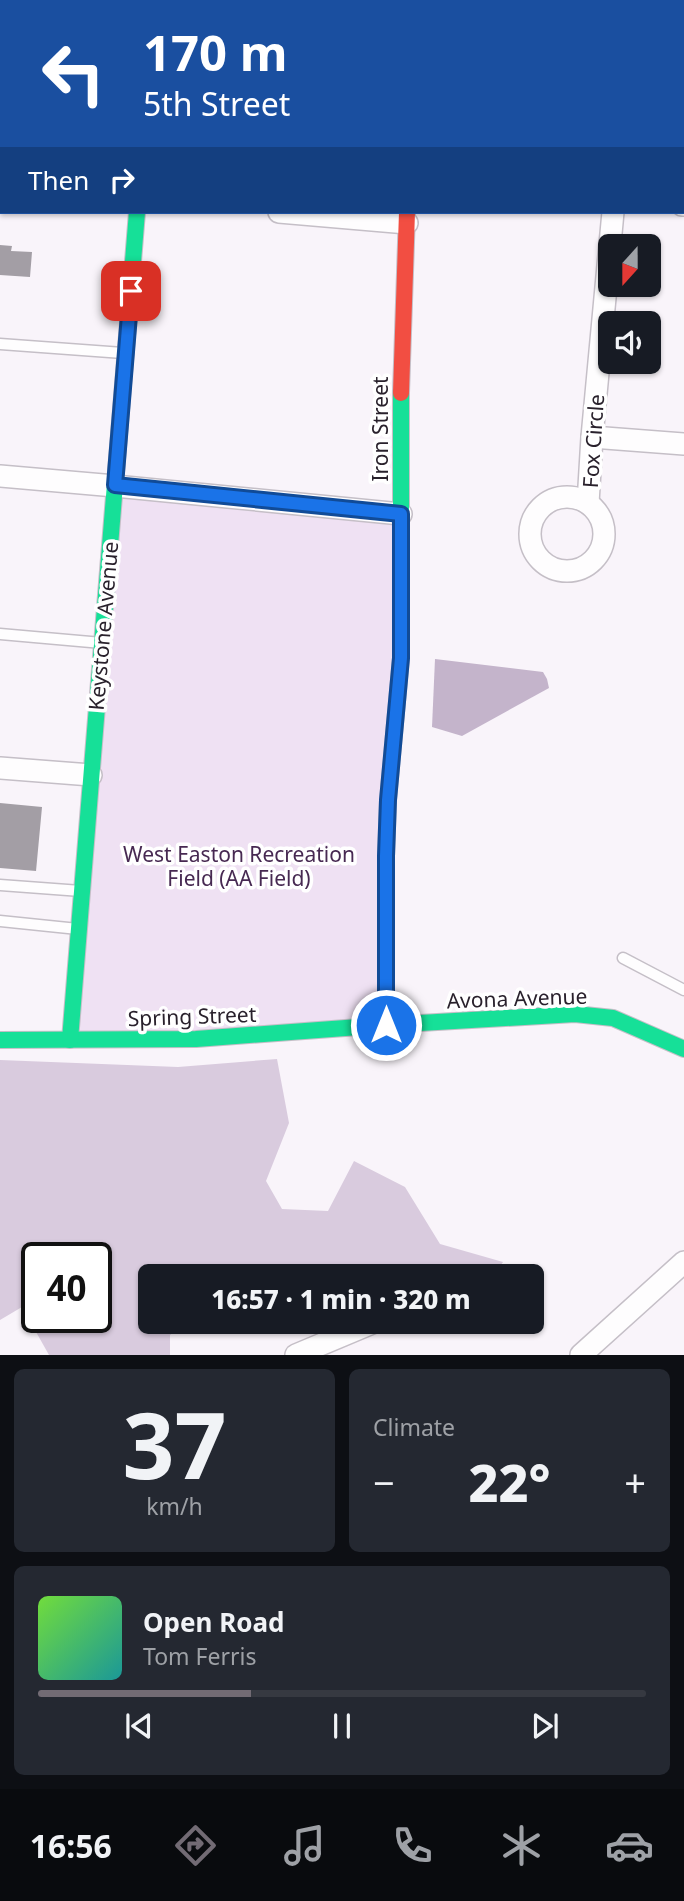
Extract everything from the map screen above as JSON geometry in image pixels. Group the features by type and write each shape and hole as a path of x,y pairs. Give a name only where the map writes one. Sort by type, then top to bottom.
{"street":[{"name":"Keystone Avenue","path":"70,1040 137,214"},
{"path":"330,214 407,217"},
{"name":"Fox Circle","path":"589,503 592,437 613,214"},
{"name":"Iron Street","path":"386,1025 388,800 401,658 401,368 407,217"},
{"path":"592,437 684,444"},
{"path":"0,476 401,514"},
{"path":"0,768 91,775"},
{"name":"Avona Avenue","path":"386,1025 575,1014 613,1018 684,1049"},
{"name":"Spring Street","path":"0,1040 196,1039 386,1025"},
{"path":"581,1355 684,1262"},
{"path":"296,1355 346,1334"}],"lane":[{"path":"0,344 127,353"},
{"path":"0,634 102,643"},
{"path":"0,885 81,891"},
{"path":"0,922 78,929"},
{"path":"623,958 684,990"}],"green space":[{"name":"West Easton Recreation Field (AA Field)","path":"115,486 401,514 386,1025 70,1040"}],"shaded area":[{"path":"435,659 543,672 549,688 462,736 432,727"},
{"path":"277,1059 289,1123 266,1181 282,1209 328,1211 354,1161 405,1187 440,1244 503,1262 138,1264 138,1334 171,1334 170,1355 49,1355 37,1333 112,1333 112,1242 21,1242 21,1308 0,1320 0,1060 178,1067"}],"building":[{"path":"0,245 12,246 11,251 32,252 30,277 0,275"},
{"path":"0,803 42,807 36,871 0,868"}],"traffic: fast":[{"path":"70,1040 137,214"},
{"path":"386,1025 388,800 401,658 401,393"},
{"path":"0,1040 196,1039 575,1014 613,1018 684,1049"}],"traffic: jam":[{"path":"401,393 407,214"}],"route":[{"path":"131,291 115,485 401,514 401,658 388,800 386,856 386,1025"}]}
